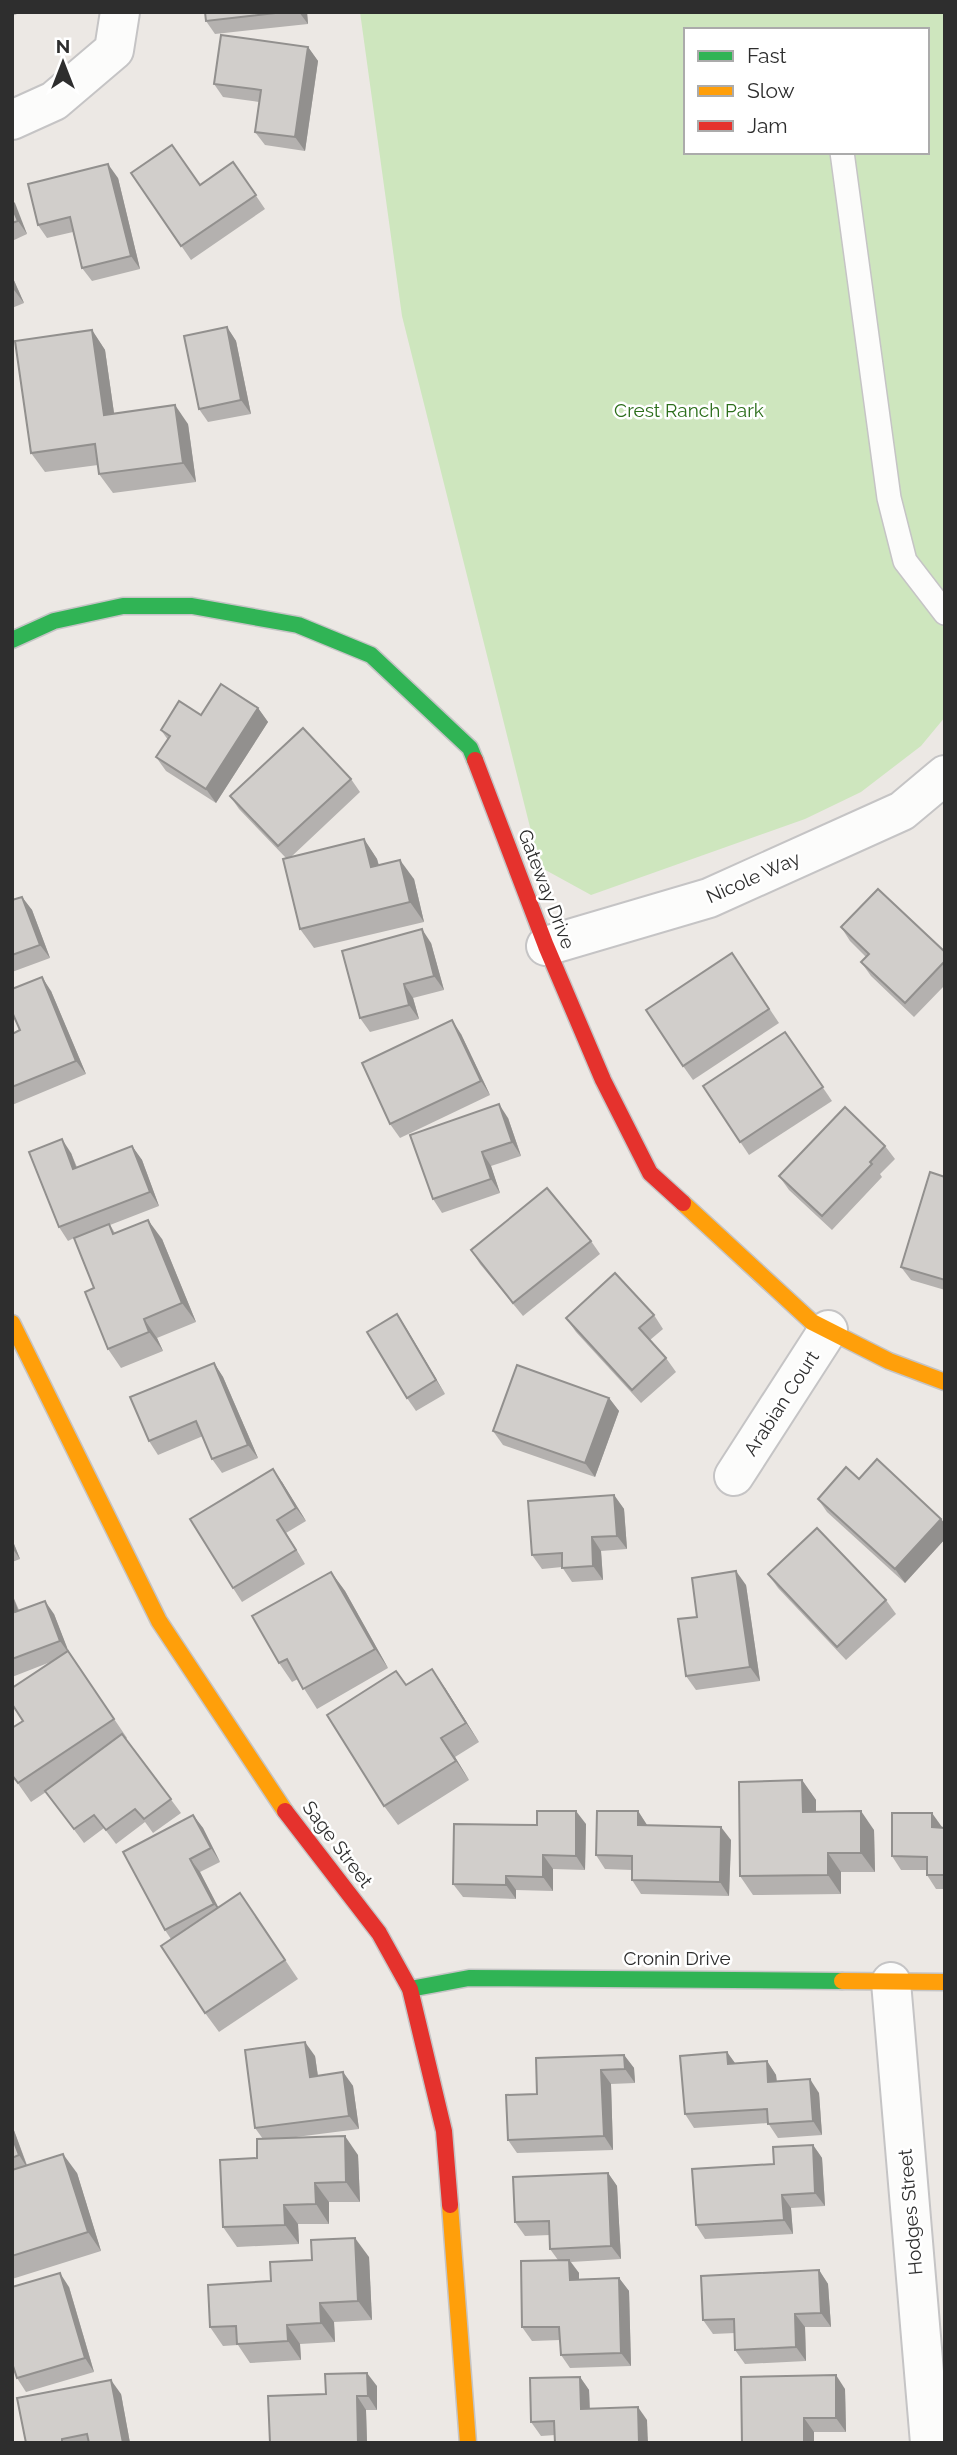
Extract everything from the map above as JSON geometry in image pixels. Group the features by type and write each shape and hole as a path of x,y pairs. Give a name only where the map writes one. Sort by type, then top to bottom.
{"street":[{"path":"13,120 54,101 114,50 120,12"},
{"name":"Gateway Drive","path":"12,640 54,621 123,606 192,606 298,625 371,655 470,748 546,946 603,1080 650,1173 812,1322 889,1361 945,1382"},
{"name":"Nicole Way","path":"546,946 709,898 902,811 945,775"},
{"name":"Sage Street","path":"12,1323 159,1621 293,1822 379,1933 411,1989 444,2131 468,2443"},
{"name":"Arabian Court","path":"734,1476 828,1330"},
{"name":"Cronin Drive","path":"411,1989 469,1978 945,1982"},
{"name":"Hodges Street","path":"891,1982 930,2443"}],"lane":[{"path":"842,154 889,498 905,561 945,613"}],"green space":[{"name":"Crest Ranch Park","path":"360,12 945,12 945,717 921,746 861,792 805,819 591,895 540,867 402,316"}],"building":[{"path":"205,12 284,12 206,21"},
{"path":"221,35 308,47 295,137 255,132 261,90 214,84"},
{"path":"172,145 200,185 233,162 256,195 181,246 131,173"},
{"path":"108,164 131,256 82,268 70,217 38,225 28,184"},
{"path":"12,207 18,221 12,223"},
{"path":"227,327 241,400 199,409 184,336"},
{"path":"92,330 104,415 175,405 183,463 99,474 95,444 31,453 15,341"},
{"path":"221,684 258,708 206,789 156,757 170,736 161,730 179,701 201,715"},
{"path":"303,728 351,779 278,846 230,796"},
{"path":"364,839 371,867 400,860 410,902 300,929 283,859"},
{"path":"878,889 945,952 945,961 905,1003 861,962 869,954 841,927"},
{"path":"22,897 40,945 12,955 12,900"},
{"path":"422,929 434,976 404,984 409,1005 360,1018 342,951"},
{"path":"732,953 769,1009 683,1066 646,1010"},
{"path":"42,977 76,1061 12,1087 12,1034 20,1030 12,1012 12,989"},
{"path":"452,1020 481,1081 390,1124 362,1063"},
{"path":"785,1032 823,1087 740,1142 703,1086"},
{"path":"499,1104 512,1142 482,1152 491,1179 433,1199 410,1135"},
{"path":"845,1107 885,1146 870,1162 872,1164 822,1216 779,1176"},
{"path":"62,1139 73,1169 132,1146 150,1192 59,1227 29,1152"},
{"path":"930,1172 945,1177 945,1280 901,1267"},
{"path":"547,1188 591,1241 513,1303 471,1250"},
{"path":"148,1220 182,1303 144,1319 149,1332 108,1349 85,1292 94,1288 74,1238 109,1224 113,1234"},
{"path":"615,1273 654,1315 639,1328 666,1358 632,1390 566,1318"},
{"path":"397,1314 436,1380 407,1398 367,1332"},
{"path":"214,1363 248,1445 212,1459 196,1421 149,1441 130,1397"},
{"path":"517,1365 609,1398 585,1463 493,1431"},
{"path":"877,1459 941,1519 895,1569 818,1499 846,1467 859,1479"},
{"path":"273,1469 296,1508 277,1520 296,1550 233,1588 190,1519"},
{"path":"614,1495 617,1536 592,1537 593,1566 562,1568 562,1553 532,1555 528,1501"},
{"path":"817,1528 886,1600 837,1647 768,1574"},
{"path":"736,1571 750,1667 686,1676 678,1619 697,1617 692,1578"},
{"path":"331,1572 375,1649 303,1689 287,1659 279,1663 252,1616"},
{"path":"45,1601 60,1641 12,1659 12,1606 15,1612"},
{"path":"68,1651 114,1719 18,1783 12,1775 12,1728 23,1721 12,1704 12,1688"},
{"path":"432,1669 466,1723 441,1738 456,1761 384,1806 327,1715 396,1671 406,1685"},
{"path":"122,1734 171,1799 144,1819 135,1809 106,1830 94,1815 74,1829 45,1791"},
{"path":"802,1780 803,1812 861,1811 861,1853 828,1853 828,1875 740,1876 739,1782"},
{"path":"537,1811 576,1811 576,1856 543,1855 543,1877 506,1876 506,1885 453,1884 454,1824 537,1825"},
{"path":"597,1811 638,1811 638,1825 721,1827 720,1882 632,1880 632,1856 596,1855"},
{"path":"892,1813 932,1813 932,1827 945,1828 945,1875 927,1875 927,1857 892,1856"},
{"path":"193,1815 211,1848 190,1859 214,1904 165,1930 123,1852"},
{"path":"240,1893 285,1960 205,2013 161,1946"},
{"path":"305,2042 310,2077 343,2072 349,2116 255,2128 245,2050"},
{"path":"727,2052 728,2064 767,2061 768,2082 810,2079 813,2121 768,2124 767,2109 685,2114 680,2056"},
{"path":"624,2055 625,2069 601,2070 604,2136 508,2140 506,2095 537,2094 536,2058"},
{"path":"345,2136 346,2182 315,2183 316,2204 284,2205 285,2225 223,2227 220,2160 257,2158 257,2139"},
{"path":"12,2137 19,2155 12,2158"},
{"path":"813,2145 815,2193 782,2195 784,2220 696,2225 692,2169 774,2164 773,2147"},
{"path":"63,2154 88,2232 12,2256 12,2170"},
{"path":"608,2173 611,2246 550,2249 549,2221 515,2222 513,2177"},
{"path":"355,2238 358,2301 320,2303 321,2323 287,2325 288,2341 237,2344 236,2326 210,2327 208,2285 271,2281 270,2262 312,2260 311,2240"},
{"path":"569,2260 570,2280 619,2278 621,2353 561,2355 559,2327 522,2327 521,2261"},
{"path":"819,2270 821,2313 795,2314 796,2347 735,2350 734,2319 703,2320 701,2276"},
{"path":"60,2273 85,2358 17,2378 12,2363 12,2287"},
{"path":"367,2373 368,2396 357,2396 358,2443 270,2443 268,2396 326,2394 325,2374"},
{"path":"836,2375 836,2418 804,2418 804,2443 742,2443 741,2377"},
{"path":"580,2377 581,2409 638,2407 639,2443 555,2443 554,2421 531,2422 530,2378"},
{"path":"111,2380 123,2443 89,2443 87,2434 62,2439 62,2443 26,2443 17,2398"}],"traffic: fast":[{"path":"12,640 54,621 123,606 192,606 298,625 371,655 470,748 475,760"},
{"path":"410,1989 469,1978 842,1981"}],"traffic: slow":[{"path":"683,1203 812,1322 889,1361 945,1382"},
{"path":"12,1323 159,1621 285,1811"},
{"path":"842,1981 945,1982"},
{"path":"450,2205 468,2443"}],"traffic: jam":[{"path":"475,760 546,946 603,1080 650,1173 683,1203"},
{"path":"285,1811 379,1933 410,1989 444,2131 450,2205"}]}
